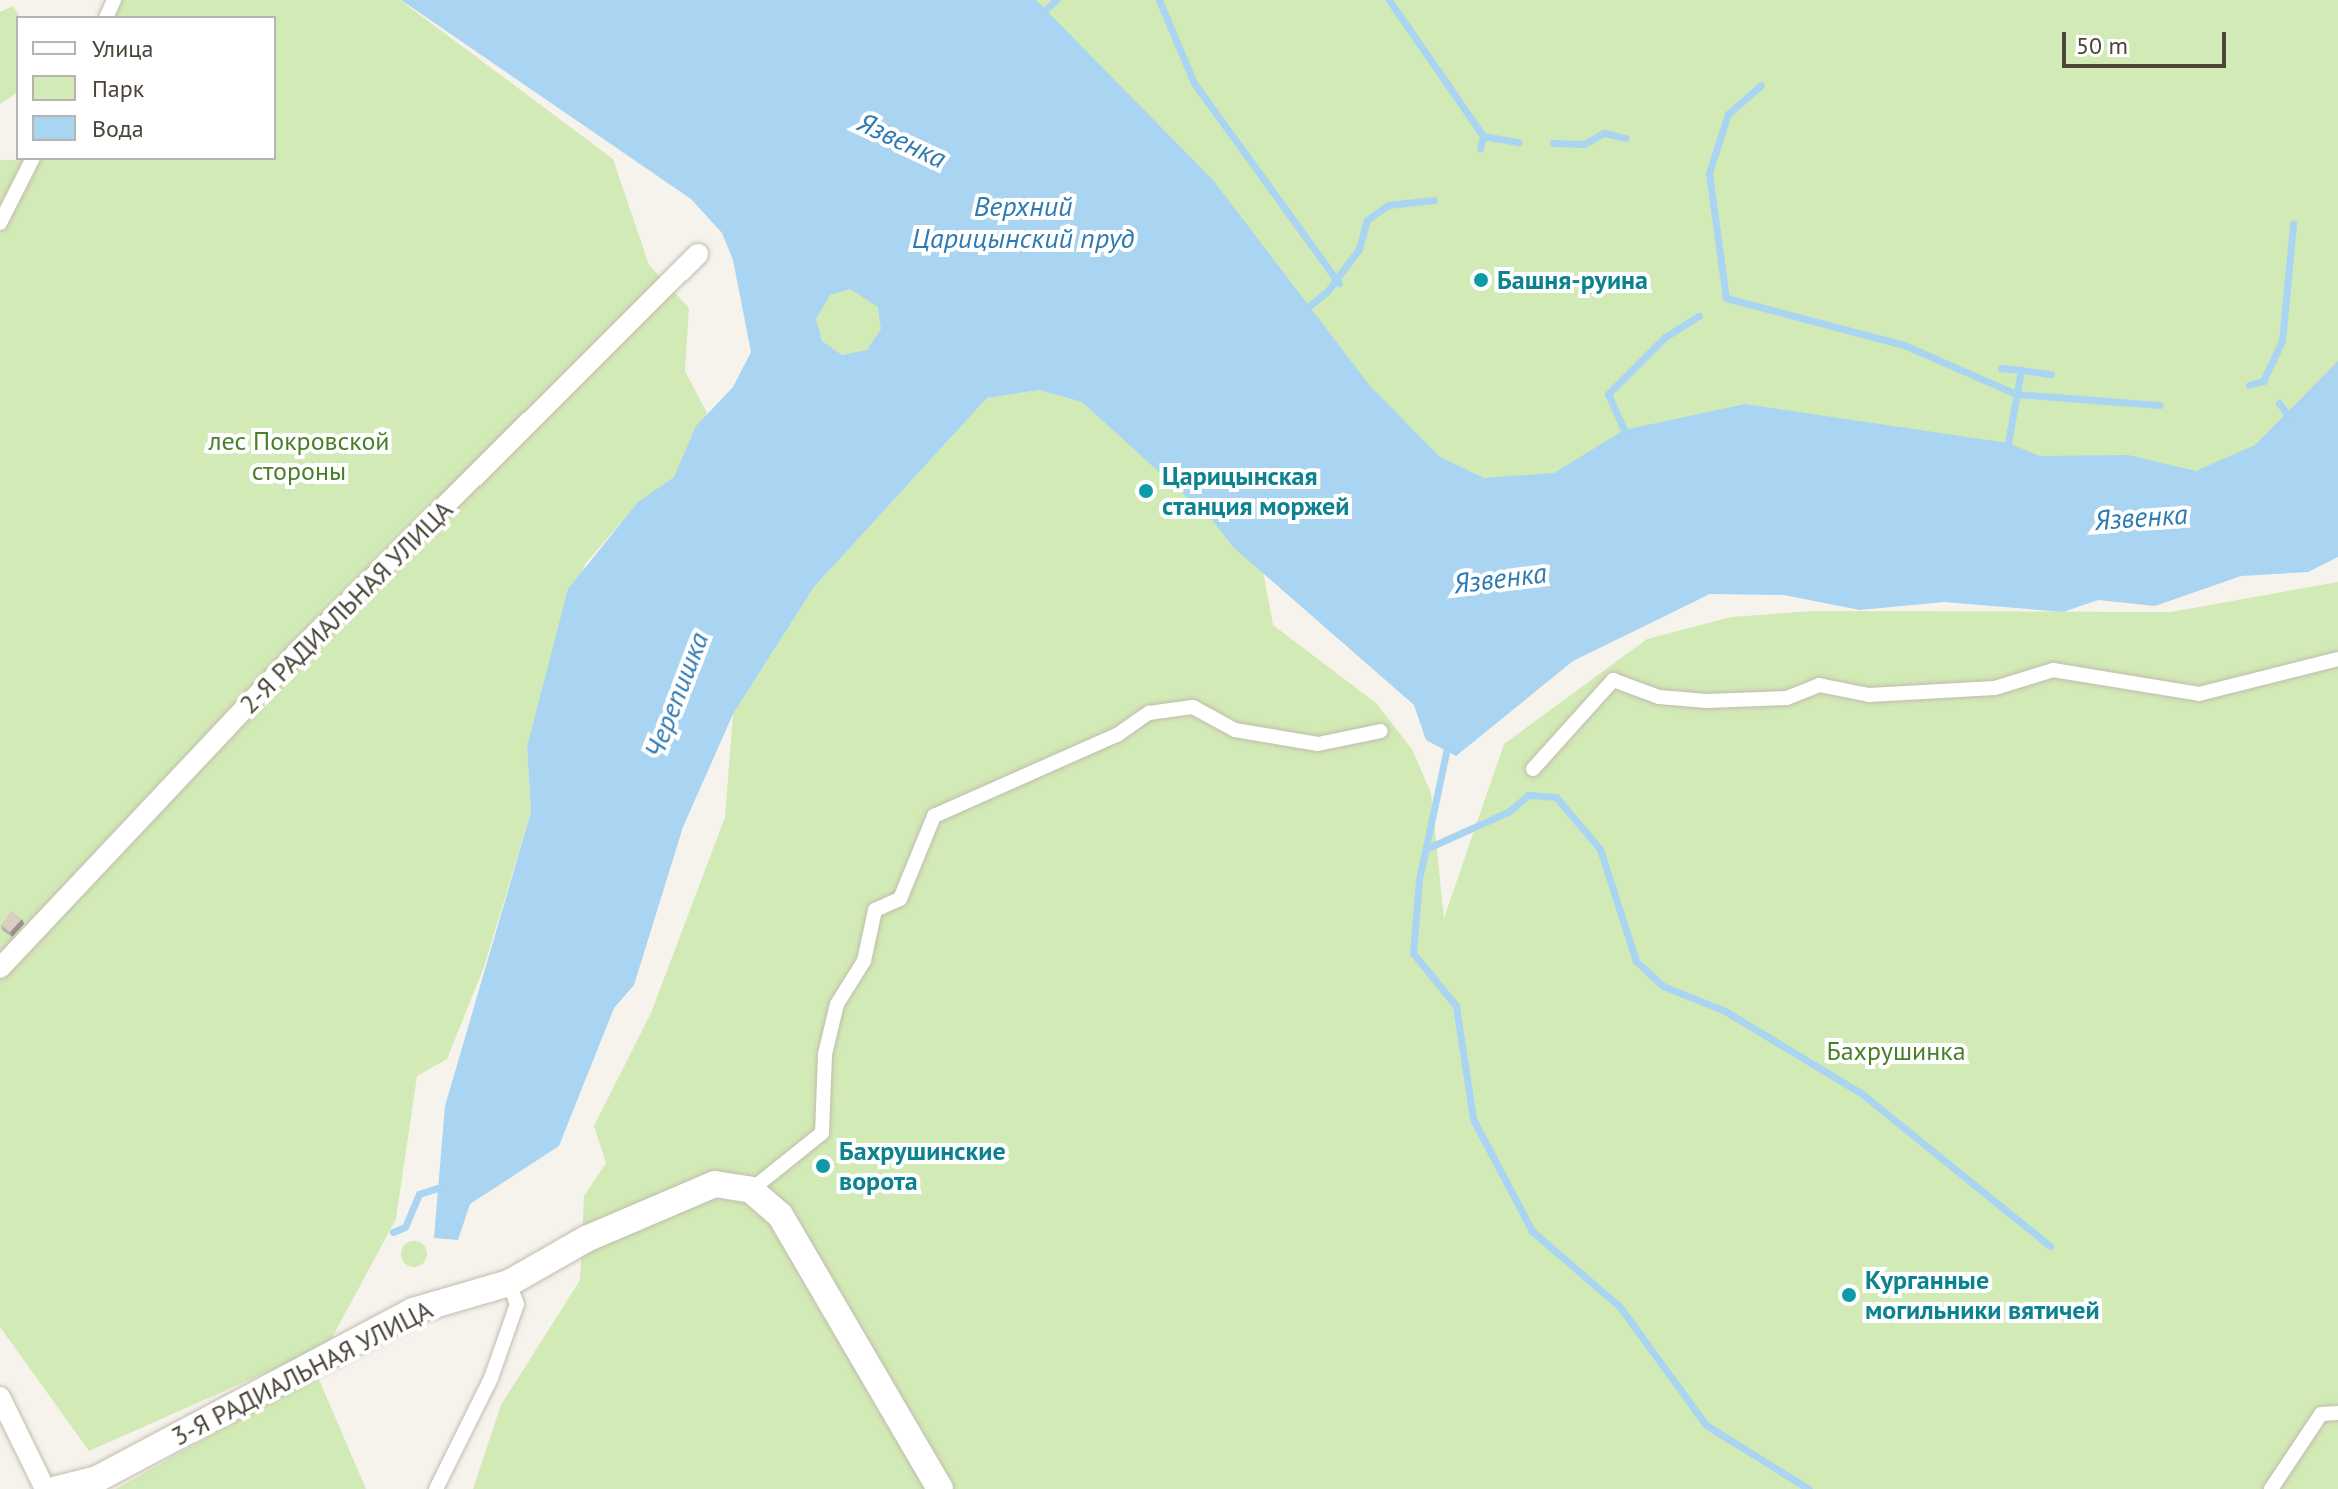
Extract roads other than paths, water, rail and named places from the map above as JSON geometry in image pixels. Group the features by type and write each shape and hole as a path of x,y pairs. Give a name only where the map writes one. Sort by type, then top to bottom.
{"street":[{"name":"2-Я РАДИАЛЬНАЯ УЛИЦА","path":"0,968 292,658 698,254"},
{"name":"3-Я РАДИАЛЬНАЯ УЛИЦА","path":"57,1489 97,1479 413,1311 509,1283 695,1191 715,1184 751,1190"},
{"path":"751,1190 780,1215 940,1489"},
{"path":"0,1397 45,1489"}],"lane":[{"path":"0,223 32,160"},
{"path":"1533,769 1613,680 1659,697 1707,701 1787,698 1819,685 1869,695 1995,688 2053,670 2199,694 2338,659"},
{"path":"751,1190 822,1133 825,1054 837,1004 864,961 875,910 900,899 934,816 1117,735 1149,713 1193,707 1235,730 1318,744 1381,731"},
{"path":"436,1489 491,1378 517,1304 509,1283"},
{"path":"2271,1489 2321,1414 2338,1413"}],"water":[{"name":"Верхний Царицынский пруд","path":"401,0 1036,0 1213,180 1370,386 1440,457 1484,478 1554,473 1624,430 1745,404 2008,443 2040,456 2128,455 2196,471 2255,445 2338,361 2338,557 2308,572 2241,576 2155,606 2098,600 2063,612 1944,602 1860,610 1784,595 1710,594 1573,661 1456,756 1426,740 1414,705 1233,547 1213,521 1082,402 1039,390 987,398 814,587 733,714 683,827 634,985 614,1008 559,1146 470,1204 458,1240 434,1238 445,1106 531,812 527,747 568,589 638,502 674,477 696,426 733,387 751,352 733,260 722,233 691,199","holes":["850,289 878,307 881,329 867,350 842,355 822,341 816,319 830,295"]}],"waterway":[{"path":"1045,10 1056,0"},
{"path":"1159,0 1194,83 1339,283"},
{"path":"1389,0 1483,136 1480,149"},
{"path":"1761,85 1728,114 1709,173 1726,298 1904,345 2016,394 2160,405"},
{"path":"1553,143 1584,144 1604,133 1625,138"},
{"path":"1483,136 1518,142"},
{"path":"1388,205 1434,200"},
{"path":"1326,293 1359,249 1367,220 1387,206"},
{"path":"2249,385 2263,381 2282,341 2293,224"},
{"path":"1309,306 1325,293"},
{"path":"1624,430 1608,394 1665,337 1699,316"},
{"path":"2001,368 2021,370"},
{"path":"2008,443 2021,370 2051,374"},
{"path":"2279,403 2287,414"},
{"path":"1447,748 1419,880 1413,953 1456,1006 1473,1119 1532,1231 1620,1307 1706,1425 1809,1489"},
{"path":"1430,847 1508,812 1528,795 1556,797 1600,849 1636,961 1663,986 1725,1011 1861,1093 2050,1246"},
{"path":"393,1232 405,1227 419,1194 437,1188"}],"place":[{"name":"Башня-руина","path":"1481,280"},
{"name":"Царицынская станция моржей","path":"1146,491"},
{"name":"Бахрушинские ворота","path":"823,1166"},
{"name":"Курганные могильники вятичей","path":"1849,1295"}],"water label":[{"name":"Язвенка","path":"902,140"},
{"name":"Язвенка","path":"2141,517"},
{"name":"Язвенка","path":"1500,578"},
{"name":"Черепишка","path":"676,695"}],"park label":[{"name":"лес Покровской стороны","path":"299,456"},
{"name":"Бахрушинка","path":"1896,1051"}]}
